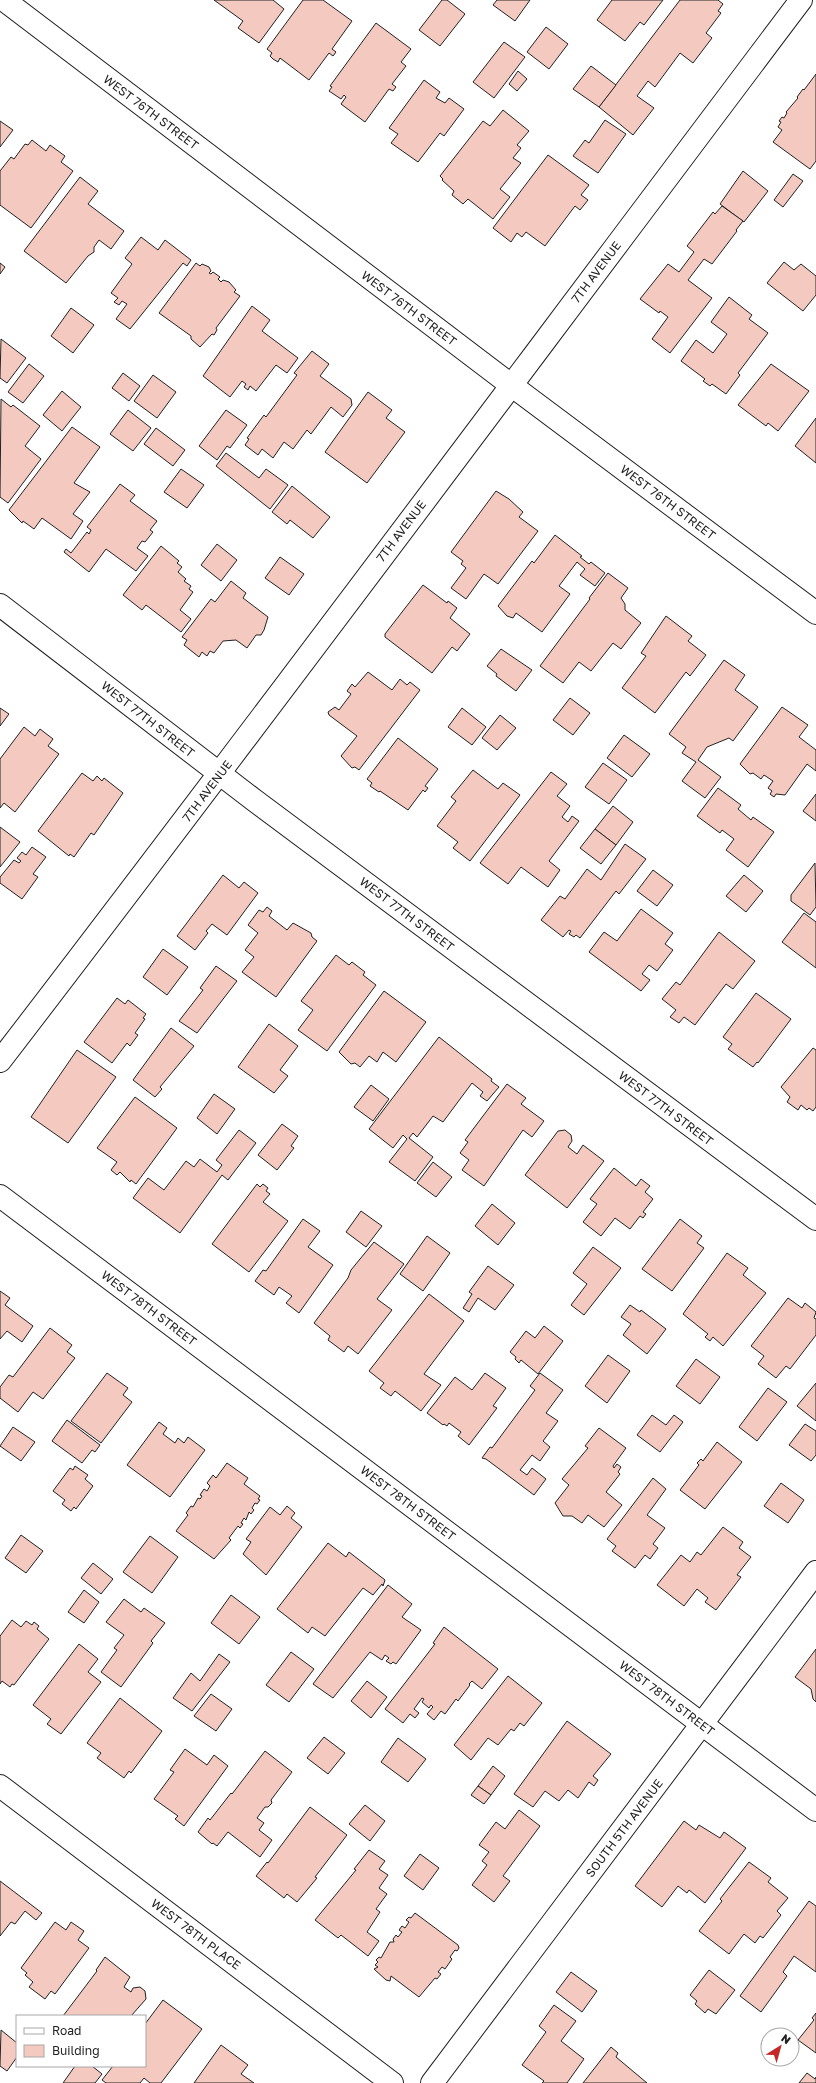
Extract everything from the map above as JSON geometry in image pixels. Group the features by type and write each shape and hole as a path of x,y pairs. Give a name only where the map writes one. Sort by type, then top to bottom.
{"street":[{"name":"WEST 76TH STREET","path":"4,0 511,385 816,613"},
{"name":"7TH AVENUE","path":"0,1061 220,774 801,0"},
{"name":"WEST 77TH STREET","path":"0,605 220,774 816,1219"},
{"name":"WEST 78TH STREET","path":"0,1196 816,1810"},
{"name":"SOUTH 5TH AVENUE","path":"432,2083 816,1572"},
{"name":"WEST 78TH PLACE","path":"0,1786 392,2083"}],"building":[{"path":"214,0 273,0 284,9 259,43 238,28 243,21"},
{"path":"303,0 323,0 352,21 332,49 336,52 333,56 329,53 309,80 280,58 278,62 273,59 270,56 272,53 267,49"},
{"path":"442,0 447,0 465,14 440,46 419,30"},
{"path":"497,0 530,0 515,21 493,5"},
{"path":"612,0 663,0 644,25 640,22 625,41 597,20"},
{"path":"680,0 718,0 723,4 718,11 721,13 706,33 712,38 693,63 680,53 655,87 648,81 637,96 654,108 633,135 599,107"},
{"path":"376,23 411,49 401,62 406,66 392,84 396,87 393,91 389,89 365,122 341,104 346,97 344,95 341,99 329,91 332,87 330,86"},
{"path":"546,27 568,44 549,69 527,52"},
{"path":"504,42 525,57 494,98 473,82"},
{"path":"591,66 616,85 599,107 573,89"},
{"path":"518,71 527,79 517,91 509,84"},
{"path":"816,74 816,161 810,169 773,142 782,130 778,127 781,122 779,121 782,117 784,118 787,113 786,112"},
{"path":"424,80 440,92 436,98 445,103 449,98 464,109 444,136 440,133 418,162 391,143 398,134 389,128"},
{"path":"503,110 529,131 517,145 521,148 513,158 521,163 500,189 510,197 493,219 468,199 463,204 452,195 454,191 442,180 443,179 440,176 483,121 490,126"},
{"path":"605,120 626,134 598,173 573,156 585,140 589,143"},
{"path":"0,121 13,130 0,147"},
{"path":"32,140 46,151 50,145 65,156 61,162 73,171 31,228 0,205 0,171 11,157 14,159 25,144 28,145"},
{"path":"548,155 589,185 581,195 588,200 580,210 575,206 545,246 526,232 522,237 517,233 511,242 493,228"},
{"path":"743,171 768,191 744,222 720,204"},
{"path":"793,174 803,181 783,207 774,200"},
{"path":"80,177 98,191 88,204 124,231 111,249 99,240 94,247 94,252 88,256 66,283 24,251"},
{"path":"722,206 743,221 712,264 704,259 688,280 712,298 670,353 652,339 668,317 660,311 659,313 640,299 668,264 679,272 694,252 687,246 713,212 715,214"},
{"path":"141,237 158,250 165,240 191,260 187,266 183,263 130,329 116,319 127,304 122,301 119,305 114,302 118,298 111,293 132,264 125,258"},
{"path":"784,262 794,270 801,264 816,276 816,295 803,311 767,283"},
{"path":"0,263 5,267 0,274"},
{"path":"196,263 200,266 202,264 209,267 211,271 209,273 211,274 213,272 220,277 218,279 221,282 223,280 229,282 236,290 234,292 240,296 216,328 217,330 214,335 212,334 200,347 191,339 191,336 159,313"},
{"path":"729,297 752,315 749,319 768,333 738,373 740,375 726,394 712,384 710,386 703,381 705,379 681,361 696,340 713,353 727,334 711,322"},
{"path":"252,306 270,320 262,331 298,358 287,373 276,365 256,391 250,386 248,390 244,387 246,384 242,381 230,397 203,376"},
{"path":"71,308 94,325 73,353 51,336"},
{"path":"1,339 26,358 7,383 0,378"},
{"path":"312,351 329,364 320,376 351,399 352,405 343,417 331,407 311,434 307,430 293,449 284,442 273,458 262,449 258,455 245,445 249,439 247,438 264,415 266,417 297,375 294,373"},
{"path":"29,364 44,376 23,403 8,392"},
{"path":"771,364 809,391 778,431 768,423 766,426 738,405"},
{"path":"123,373 140,386 129,401 112,388"},
{"path":"153,375 176,392 157,418 134,401"},
{"path":"62,391 81,407 62,431 43,415"},
{"path":"368,392 392,410 386,418 405,432 367,483 325,452"},
{"path":"1,399 11,407 13,405 40,426 25,446 41,459 8,503 0,497"},
{"path":"128,410 151,428 133,451 110,434"},
{"path":"226,410 247,425 230,448 227,446 217,460 199,446"},
{"path":"816,418 816,463 795,446"},
{"path":"72,427 100,447 74,483 90,492 73,514 83,521 71,539 42,518 34,529 23,521 22,523 9,510"},
{"path":"156,428 185,450 173,466 144,444"},
{"path":"226,453 259,478 266,469 288,485 270,509 216,466"},
{"path":"181,469 204,485 187,508 164,492"},
{"path":"120,484 135,495 130,501 157,521 150,530 153,532 145,542 142,541 137,548 148,556 136,571 106,549 89,572 64,552 66,549 71,553 87,532 89,534 91,530 87,527"},
{"path":"292,486 330,517 313,538 290,520 287,524 272,512"},
{"path":"496,491 509,499 523,512 519,517 538,531 498,584 484,574 466,599 451,588 466,568 461,564 463,561 451,552"},
{"path":"555,535 582,556 580,557 589,564 591,562 605,573 595,586 580,575 585,569 577,562 559,586 570,594 542,632 516,613 513,618 507,616 498,606 532,561 534,563"},
{"path":"217,544 237,560 221,581 201,565"},
{"path":"161,546 179,561 177,563 182,567 178,572 186,579 184,581 191,586 189,589 193,592 180,610 191,619 181,632 146,605 142,610 123,595"},
{"path":"280,557 304,574 289,595 265,578"},
{"path":"608,573 628,588 621,598 625,604 625,610 641,623 621,649 613,643 591,671 579,662 563,683 540,666"},
{"path":"231,581 246,593 243,598 268,617 264,630 261,635 256,635 247,648 236,640 223,641 214,653 210,651 207,656 202,652 199,657 184,645 187,640 182,637 211,599 215,602"},
{"path":"423,585 447,603 448,601 457,608 450,618 470,634 457,651 452,647 432,673 385,637 385,634"},
{"path":"666,616 692,636 688,641 706,655 690,676 686,672 655,713 622,688 646,656 641,653"},
{"path":"501,649 532,670 516,691 496,676 497,674 487,666"},
{"path":"724,660 745,675 735,690 758,707 733,741 729,738 707,747 698,760 721,777 705,798 682,781 696,762 682,753 686,747 669,734"},
{"path":"368,672 392,690 400,679 407,685 410,682 420,690 359,770 355,767 352,768 341,756 357,736 329,715 328,712 335,707 339,710 351,694 347,691 352,684 355,687"},
{"path":"570,698 590,713 573,735 553,720"},
{"path":"782,707 808,725 799,737 816,750 816,771 807,764 785,795 776,794 774,797 770,794 772,791 768,788 773,781 764,775 761,779 753,773 750,774 740,764"},
{"path":"0,708 9,714 0,726"},
{"path":"462,708 486,727 472,745 448,727"},
{"path":"500,715 516,728 497,750 482,738"},
{"path":"24,727 35,736 40,729 53,739 48,746 59,754 15,812 4,803 0,808 0,759"},
{"path":"624,735 650,754 632,777 607,758"},
{"path":"398,738 438,769 425,786 428,788 425,792 423,790 408,810 370,786 372,783 367,779"},
{"path":"603,763 627,780 609,804 585,787"},
{"path":"473,770 498,789 503,783 520,795 470,861 453,848 458,842 437,826 456,801 451,797"},
{"path":"551,772 567,784 557,796 570,806 562,817 568,822 572,816 579,821 549,861 560,870 548,887 521,867 508,884 480,863"},
{"path":"82,773 93,781 97,776 102,781 104,778 123,793 94,835 91,833 74,857 70,854 69,856 38,831"},
{"path":"718,788 741,805 738,809 751,820 753,817 774,832 748,867 726,850 734,839 722,830 720,833 697,816"},
{"path":"816,794 816,821 803,811"},
{"path":"613,806 633,822 616,845 595,829"},
{"path":"0,827 20,842 0,867"},
{"path":"595,829 616,845 601,864 580,848"},
{"path":"625,844 646,859 619,894 616,891 580,938 576,935 574,937 569,934 571,931 569,930 563,937 541,920 560,896 565,899 587,869 601,880"},
{"path":"32,847 46,857 33,874 38,877 22,899 0,883 0,877 14,860 19,863 21,861 17,858 22,852 26,855"},
{"path":"815,863 816,907 810,915 791,901 791,895"},
{"path":"653,870 673,885 657,906 637,891"},
{"path":"223,875 239,888 244,882 258,893 227,935 212,924 206,931 208,933 195,950 177,936"},
{"path":"744,875 763,891 746,912 726,896"},
{"path":"267,907 272,911 269,916 287,930 293,923 311,933 312,937 317,941 276,997 242,972 254,957 245,950 258,933 248,925 259,910 263,912"},
{"path":"641,909 673,933 665,944 673,950 657,971 649,965 642,974 650,980 641,991 589,952 604,932 617,941"},
{"path":"804,913 816,922 816,968 782,942"},
{"path":"719,932 755,961 733,989 726,984 695,1025 684,1017 679,1023 670,1017 676,1010 662,999 676,982 680,985"},
{"path":"163,949 188,967 167,995 143,977"},
{"path":"336,955 349,965 352,962 365,972 363,975 376,985 327,1051 298,1030 313,1010 301,1001"},
{"path":"216,966 237,981 197,1033 179,1021 203,990 200,988"},
{"path":"384,991 426,1022 396,1062 383,1052 377,1062 369,1056 360,1067 355,1063 351,1064 339,1052"},
{"path":"756,993 791,1019 758,1063 757,1062 753,1067 728,1049 732,1044 723,1037"},
{"path":"117,998 125,1004 128,1000 146,1014 143,1018 145,1019 135,1033 138,1035 130,1046 127,1043 112,1063 84,1042"},
{"path":"269,1024 298,1046 280,1070 288,1076 274,1093 238,1067"},
{"path":"171,1028 194,1046 160,1087 162,1089 155,1097 133,1080"},
{"path":"439,1037 492,1079 491,1081 499,1087 487,1101 480,1096 483,1092 472,1083 443,1122 433,1116 417,1137 413,1133 409,1138 433,1157 415,1181 389,1162 407,1139 403,1135 393,1148 369,1129"},
{"path":"813,1048 816,1050 816,1107 813,1111 809,1108 807,1110 801,1105 798,1110 787,1102 790,1097 781,1087"},
{"path":"77,1050 116,1077 68,1143 31,1117"},
{"path":"507,1084 526,1098 521,1104 544,1121 532,1137 523,1130 484,1186 462,1170 469,1160 460,1153 468,1142 465,1140"},
{"path":"371,1085 389,1099 373,1121 354,1107"},
{"path":"214,1094 235,1109 217,1134 197,1118"},
{"path":"135,1097 177,1128 136,1184 131,1180 130,1182 120,1172 117,1175 111,1170 117,1162 97,1148"},
{"path":"282,1124 298,1136 291,1146 294,1148 277,1170 258,1155"},
{"path":"239,1130 256,1143 228,1180 222,1175 180,1233 133,1198 148,1178 164,1190 186,1161 194,1167 200,1159 217,1172 222,1165 216,1160"},
{"path":"565,1130 571,1135 572,1141 568,1147 577,1154 583,1145 604,1161 567,1208 525,1175 558,1131"},
{"path":"433,1162 452,1177 436,1197 417,1183"},
{"path":"614,1168 636,1186 641,1179 650,1186 645,1192 653,1199 643,1212 646,1214 643,1218 640,1216 630,1229 615,1218 601,1236 583,1222 597,1204 590,1199"},
{"path":"257,1184 260,1187 263,1184 268,1188 266,1191 270,1194 263,1202 288,1221 249,1272 212,1244"},
{"path":"492,1204 515,1223 498,1245 475,1226"},
{"path":"361,1211 382,1226 366,1247 346,1232"},
{"path":"303,1219 320,1231 308,1247 333,1265 299,1313 286,1303 292,1296 279,1287 274,1295 255,1281 263,1270 266,1271"},
{"path":"680,1219 702,1236 697,1243 704,1248 672,1291 642,1269"},
{"path":"427,1236 450,1253 423,1291 400,1274"},
{"path":"374,1242 404,1264 377,1299 392,1310 358,1354 348,1346 344,1352 328,1340 330,1336 314,1323 348,1278 351,1270"},
{"path":"593,1247 621,1268 584,1315 571,1305 587,1284 573,1273"},
{"path":"727,1253 748,1268 743,1275 766,1293 723,1346 713,1337 710,1341 705,1337 708,1334 683,1314"},
{"path":"488,1266 514,1285 495,1310 478,1298 469,1312 463,1308 472,1294 469,1292"},
{"path":"0,1291 10,1298 5,1305 33,1326 22,1342 7,1331 0,1339"},
{"path":"429,1294 464,1321 424,1374 441,1385 421,1411 395,1391 391,1396 380,1388 384,1383 369,1371"},
{"path":"788,1298 802,1308 805,1303 816,1312 814,1318 816,1319 816,1335 790,1369 786,1366 776,1378 758,1364 764,1356 751,1346"},
{"path":"630,1305 640,1312 641,1310 666,1329 647,1354 623,1335 631,1324 621,1317"},
{"path":"544,1326 563,1341 538,1374 521,1360 519,1363 515,1359 516,1357 510,1352 526,1331 535,1338"},
{"path":"50,1328 72,1345 67,1352 75,1358 43,1399 33,1392 18,1412 0,1398 0,1387 9,1375 13,1377"},
{"path":"608,1355 630,1371 607,1403 585,1386"},
{"path":"696,1359 720,1377 700,1404 676,1386"},
{"path":"107,1373 128,1388 123,1395 132,1402 101,1443 71,1421"},
{"path":"485,1373 506,1388 493,1406 497,1408 469,1445 458,1436 461,1432 449,1423 447,1426 444,1424 443,1425 427,1413 455,1377 472,1390"},
{"path":"540,1373 563,1390 546,1413 558,1421 543,1441 550,1447 540,1461 532,1455 520,1470 527,1475 532,1468 546,1479 534,1495 486,1459 482,1458 490,1447 492,1448 535,1390 530,1386"},
{"path":"816,1383 816,1421 797,1406"},
{"path":"768,1388 787,1402 757,1441 739,1427"},
{"path":"652,1415 666,1425 674,1415 683,1422 660,1452 637,1435"},
{"path":"67,1420 100,1445 95,1452 92,1450 82,1463 52,1441"},
{"path":"159,1422 167,1428 163,1434 175,1443 178,1438 184,1443 188,1437 205,1450 170,1497 127,1465"},
{"path":"805,1424 816,1431 816,1455 811,1461 789,1445"},
{"path":"13,1427 35,1442 21,1461 0,1446"},
{"path":"599,1428 626,1448 613,1466 614,1468 617,1464 621,1467 618,1472 620,1474 606,1492 622,1505 604,1527 588,1515 582,1523 572,1516 563,1516 555,1503 569,1485 562,1479 588,1448 585,1446"},
{"path":"717,1442 742,1462 705,1509 680,1490 699,1465 697,1463 701,1459 703,1461"},
{"path":"227,1463 248,1478 244,1484 260,1496 258,1499 260,1500 257,1504 255,1503 252,1508 254,1510 251,1514 249,1512 246,1520 244,1518 241,1523 243,1524 240,1528 238,1526 229,1538 231,1540 214,1559 176,1531 188,1515 186,1513 191,1506 193,1507 198,1498 200,1499 202,1496 200,1495 204,1489 207,1491 210,1486 207,1483 213,1475 216,1478"},
{"path":"75,1466 88,1475 85,1479 93,1486 76,1509 74,1507 71,1511 62,1504 65,1500 53,1491 70,1468 73,1470"},
{"path":"653,1478 666,1489 647,1515 665,1528 653,1544 658,1548 650,1559 645,1555 635,1568 612,1551 616,1546 607,1539"},
{"path":"781,1483 804,1500 788,1523 764,1506"},
{"path":"287,1506 295,1513 291,1518 302,1527 266,1575 243,1554 251,1542 246,1539 270,1507 280,1515"},
{"path":"723,1527 743,1542 739,1548 751,1557 737,1575 741,1577 716,1610 705,1602 708,1598 697,1589 684,1606 657,1585 681,1555 690,1562 697,1552 701,1555"},
{"path":"21,1535 43,1551 26,1573 5,1558"},
{"path":"150,1536 178,1557 152,1593 123,1572"},
{"path":"328,1543 346,1557 349,1552 385,1580 383,1586 382,1584 373,1595 363,1588 325,1636 312,1627 308,1633 277,1609"},
{"path":"93,1563 113,1579 101,1594 81,1578"},
{"path":"388,1585 412,1604 402,1617 421,1630 396,1664 393,1662 391,1664 386,1661 389,1658 385,1655 382,1660 370,1652 333,1698 313,1684"},
{"path":"84,1590 99,1602 84,1623 68,1612"},
{"path":"231,1595 260,1617 239,1644 211,1623"},
{"path":"124,1599 141,1612 144,1608 165,1623 151,1641 153,1643 121,1687 101,1672 117,1650 114,1648 124,1635 106,1622"},
{"path":"12,1620 21,1627 26,1621 32,1625 34,1622 39,1626 37,1629 49,1639 14,1685 12,1684 10,1687 2,1681 0,1684 0,1636"},
{"path":"444,1627 498,1669 482,1689 472,1681 458,1701 456,1699 445,1714 441,1711 434,1720 427,1714 433,1707 431,1705 429,1708 422,1702 424,1699 422,1698 414,1709 419,1713 415,1718 410,1714 403,1723 385,1709 435,1644 433,1643"},
{"path":"79,1644 98,1659 88,1672 101,1682 61,1734 47,1724 51,1719 33,1705"},
{"path":"816,1649 816,1702 813,1699 811,1689 795,1677"},
{"path":"291,1652 314,1669 289,1702 266,1685"},
{"path":"219,1654 230,1662 192,1711 173,1698 191,1673 200,1681"},
{"path":"508,1676 542,1703 524,1726 520,1723 514,1731 511,1729 498,1745 488,1738 471,1760 454,1745"},
{"path":"367,1681 387,1697 371,1718 351,1701"},
{"path":"211,1694 232,1709 216,1731 194,1716"},
{"path":"120,1698 162,1731 131,1773 129,1771 124,1778 97,1758 101,1753 87,1743"},
{"path":"567,1721 611,1754 593,1776 598,1780 594,1786 589,1782 578,1798 568,1790 559,1801 545,1791 533,1807 514,1794"},
{"path":"324,1737 345,1753 328,1774 307,1758"},
{"path":"398,1738 426,1759 408,1782 381,1762"},
{"path":"185,1749 207,1765 214,1755 228,1766 184,1826 175,1819 178,1816 154,1799 174,1772 170,1770"},
{"path":"265,1751 292,1772 271,1800 272,1803 268,1807 265,1807 257,1818 264,1823 259,1830 272,1840 260,1857 228,1832 217,1846 213,1843 212,1844 198,1832 208,1818 210,1820 231,1793 232,1794"},
{"path":"493,1766 505,1776 491,1795 478,1786"},
{"path":"478,1786 491,1795 484,1804 471,1795"},
{"path":"365,1805 385,1821 370,1841 349,1824"},
{"path":"310,1807 347,1835 315,1877 317,1878 297,1902 287,1894 284,1898 256,1876 267,1862 268,1863"},
{"path":"519,1810 540,1826 503,1876 510,1881 494,1902 472,1885 487,1865 482,1861 489,1852 479,1845 496,1822 505,1829"},
{"path":"684,1821 696,1830 699,1825 720,1838 724,1832 746,1848 705,1903 689,1890 687,1893 678,1886 662,1907 635,1886"},
{"path":"369,1850 385,1861 379,1869 388,1875 379,1888 387,1894 376,1909 380,1912 367,1932 379,1941 368,1956 341,1935 338,1938 315,1920 356,1870 354,1869"},
{"path":"420,1854 439,1868 423,1890 404,1876"},
{"path":"749,1862 771,1878 768,1882 788,1898 777,1911 781,1915 763,1938 760,1936 755,1943 744,1934 729,1954 699,1931 722,1901 720,1899"},
{"path":"0,1881 42,1913 36,1920 25,1911 15,1924 11,1922 0,1936"},
{"path":"809,1901 816,1906 816,1972 794,1956 783,1972 787,1976 761,2012 740,1996"},
{"path":"415,1913 458,1945 459,1948 457,1951 455,1950 450,1957 452,1959 445,1969 442,1967 438,1972 441,1974 437,1979 435,1978 419,1997 391,1976 390,1981 386,1980 374,1969 378,1967 375,1965 378,1962 376,1960 379,1957 381,1958 390,1942 394,1942 393,1939 396,1935 398,1937 402,1932 399,1930 402,1926 405,1928 409,1922 406,1920 409,1917 411,1918"},
{"path":"55,1922 66,1930 71,1922 84,1931 78,1940 89,1948 55,1994 51,1991 45,1999 29,1987 33,1982 25,1975 27,1973 21,1968"},
{"path":"105,1957 130,1977 124,1987 131,1992 133,1988 140,1987 145,1991 146,1999 132,2015 64,2015 97,1971 96,1970"},
{"path":"709,1970 735,1990 716,2014 708,2009 705,2013 695,2004 697,2001 690,1995"},
{"path":"571,1972 597,1991 582,2012 556,1992"},
{"path":"163,2000 202,2029 161,2083 150,2083 144,2078 140,2083 106,2083 102,2080 112,2067 146,2067 146,2023"},
{"path":"554,2005 576,2021 561,2041 584,2059 567,2083 542,2083 544,2081 522,2065 546,2032 539,2026"},
{"path":"816,2013 816,2053 800,2041 800,2038 814,2020 812,2018"},
{"path":"1,2030 16,2042 16,2058 7,2071 0,2066"},
{"path":"221,2045 248,2065 241,2074 254,2083 194,2083"},
{"path":"611,2047 618,2053 616,2057 647,2083 583,2083"},
{"path":"74,2067 93,2067 102,2074 95,2083 63,2083"},
{"path":"807,2073 815,2079 816,2077 816,2083 799,2083"}]}
